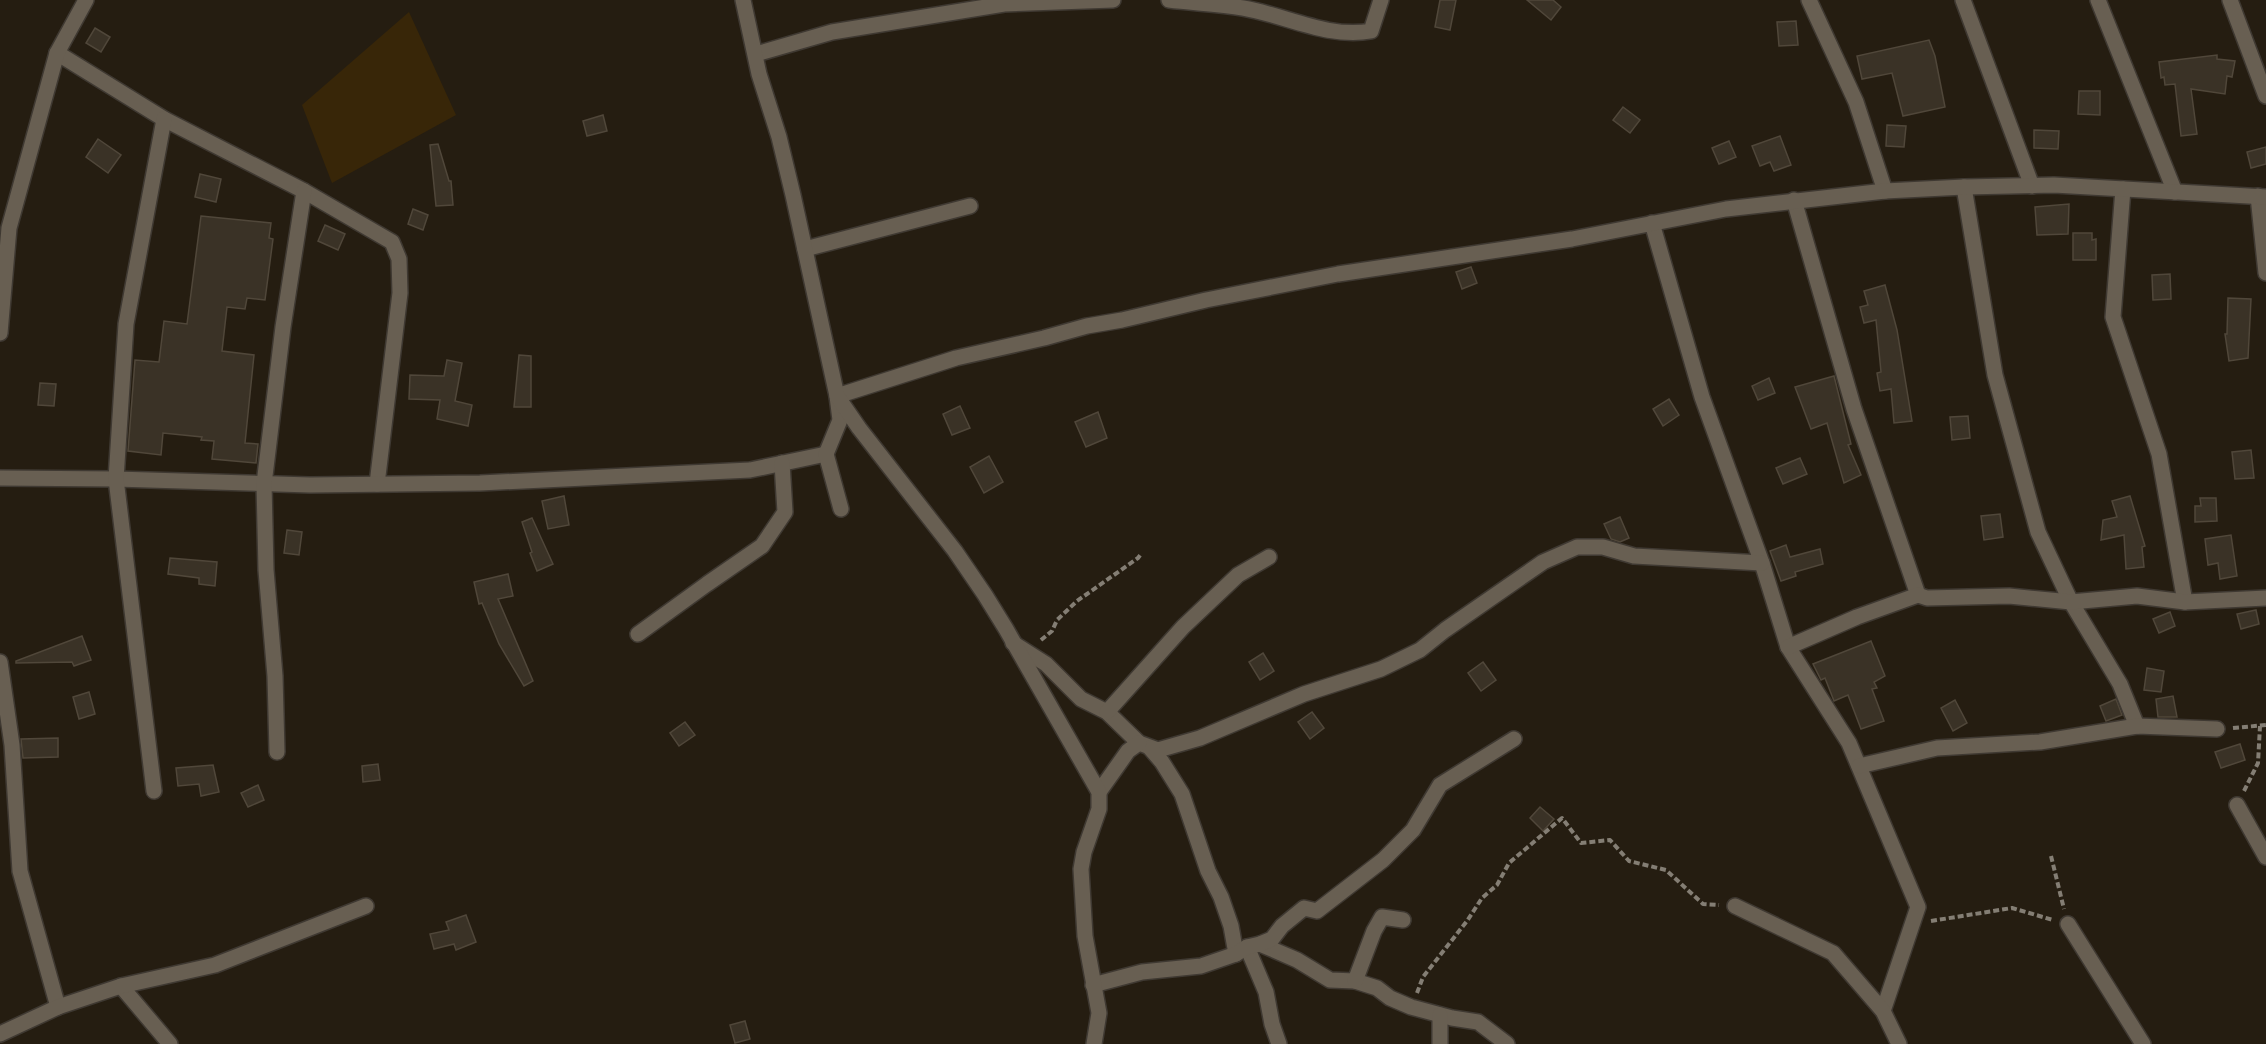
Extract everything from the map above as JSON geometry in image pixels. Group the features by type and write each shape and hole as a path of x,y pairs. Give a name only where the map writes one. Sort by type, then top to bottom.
{"street":[{"path":"0,333 9,228 57,52 86,0"},
{"path":"743,0 759,74 779,137 837,396 840,420 826,454 841,508"},
{"path":"756,54 832,32 1005,4 1113,0"},
{"path":"1169,0 1245,8 1317,27 1357,34 1371,31 1381,0"},
{"path":"1809,0 1856,102 1886,192"},
{"path":"1963,0 2032,186"},
{"path":"2098,0 2175,192"},
{"path":"2230,0 2266,96"},
{"path":"57,52 164,119 304,191 392,242 399,259 400,293 377,484"},
{"path":"154,791 116,479 126,324 164,119"},
{"path":"837,396 956,358 1087,326 1338,274 1572,239 1726,209 1886,192 2054,185 2262,197 2266,273"},
{"path":"1964,187 1995,375 2038,532 2071,602 2120,684 2137,726"},
{"path":"2123,189 2113,317 2159,454 2185,602"},
{"path":"277,752 275,676 266,570 264,484 283,327 304,191"},
{"path":"1794,200 1854,409 1918,595"},
{"path":"805,249 970,206"},
{"path":"1652,223 1702,397 1762,563 1788,647 1849,743 1918,907 1883,1011"},
{"path":"837,396 859,428 955,551 1006,629 1098,792 1099,809 1084,852 1081,869 1085,936 1099,1013 1094,1044"},
{"path":"0,478 264,484 480,483 738,470 826,454"},
{"path":"638,634 762,546 785,512 782,463"},
{"path":"1098,792 1128,751 1145,746 1158,750 1200,738 1304,694 1391,664 1420,650 1543,562 1577,547 1603,548 1634,556 1762,563"},
{"path":"1107,712 1183,627 1238,576 1269,557"},
{"path":"1788,647 1857,617 1918,595 1927,598 2009,596 2071,602 2137,596 2185,602 2266,598"},
{"path":"1013,643 1046,664 1081,699 1107,712 1162,762 1182,794 1208,872 1221,897 1231,926 1248,948 1266,992 1272,1024 1279,1044"},
{"path":"0,662 12,746 20,871 58,1007"},
{"path":"1859,766 1937,748 2040,742 2137,726 2217,729"},
{"path":"1093,985 1142,972 1201,966 1272,939 1282,926 1304,908 1317,911 1383,860 1413,830 1440,785 1514,739"},
{"path":"2237,805 2266,857"},
{"path":"0,1034 58,1007 121,986 215,966 366,906"},
{"path":"1735,906 1833,953 1883,1011 1899,1044"},
{"path":"1354,981 1382,917 1403,920"},
{"path":"2068,924 2143,1044"},
{"path":"1248,948 1297,960 1330,980 1354,981 1377,988 1390,998 1411,1007 1478,1022 1507,1044"},
{"path":"121,986 170,1044"},
{"path":"1440,1015 1440,1044"}],"path":[{"path":"1013,643 1035,645 1052,630 1057,620 1077,601 1141,554"},
{"path":"2217,729 2266,725"},
{"path":"2237,805 2258,763 2260,726"},
{"path":"1411,1007 1423,977 1482,898 1497,885 1509,863 1562,818 1581,843 1610,840 1629,861 1666,870 1703,904 1735,906"},
{"path":"2050,856 2068,924"},
{"path":"1913,924 2012,908 2068,924"}],"shaded area":[{"path":"409,12 456,115 332,183 302,105"}],"building":[{"path":"1440,0 1456,0 1450,30 1435,27"},
{"path":"1527,0 1553,0 1561,7 1551,20"},
{"path":"1796,21 1798,45 1779,46 1777,22"},
{"path":"95,28 110,37 101,52 86,43"},
{"path":"1929,40 1935,56 1945,107 1903,116 1892,73 1862,79 1857,56"},
{"path":"2217,55 2217,59 2235,61 2232,77 2227,76 2225,94 2191,89 2197,134 2181,136 2175,84 2165,85 2164,77 2161,78 2159,62"},
{"path":"2079,91 2100,91 2100,115 2078,114"},
{"path":"1623,107 1640,120 1630,133 1613,120"},
{"path":"603,115 607,131 587,136 583,121"},
{"path":"1887,125 1906,126 1904,147 1886,146"},
{"path":"2034,130 2059,131 2058,149 2034,148"},
{"path":"1780,136 1791,165 1774,171 1770,162 1760,166 1752,146"},
{"path":"98,139 121,155 108,173 86,157"},
{"path":"1729,141 1736,157 1719,164 1712,148"},
{"path":"438,144 449,181 451,181 453,205 436,206 430,145"},
{"path":"2266,147 2266,164 2251,168 2247,152"},
{"path":"200,174 221,179 216,202 195,197"},
{"path":"2069,204 2068,234 2037,235 2035,207"},
{"path":"413,209 428,215 423,230 408,224"},
{"path":"201,216 271,223 269,238 273,239 265,300 247,298 245,309 227,307 222,351 254,355 245,443 258,444 256,463 212,459 214,441 201,440 202,437 163,433 161,455 128,451 135,360 159,362 164,321 187,324"},
{"path":"325,225 345,234 338,250 318,241"},
{"path":"2073,233 2092,233 2092,240 2096,239 2096,260 2073,260"},
{"path":"1471,267 1477,283 1462,289 1456,272"},
{"path":"2170,274 2171,299 2153,300 2152,275"},
{"path":"1885,285 1897,330 1912,421 1894,423 1891,389 1880,391 1877,373 1881,372 1876,320 1864,323 1860,307 1868,305 1864,291"},
{"path":"2228,298 2251,299 2248,358 2229,361 2225,334 2227,334"},
{"path":"519,355 531,356 531,407 514,407"},
{"path":"447,360 462,363 455,401 472,405 468,426 437,419 440,400 409,399 410,375 444,376"},
{"path":"1834,376 1851,444 1848,445 1861,475 1844,483 1827,423 1811,429 1795,387"},
{"path":"1769,378 1775,393 1758,400 1752,386"},
{"path":"40,383 56,384 54,406 38,405"},
{"path":"1669,399 1679,415 1663,426 1653,409"},
{"path":"960,406 970,428 952,435 943,414"},
{"path":"1098,412 1107,438 1086,447 1075,422"},
{"path":"1968,416 1970,438 1952,440 1950,417"},
{"path":"2251,450 2254,478 2235,479 2232,452"},
{"path":"989,456 1003,482 984,493 970,467"},
{"path":"1800,458 1807,474 1783,484 1776,468"},
{"path":"564,496 569,525 548,529 542,501"},
{"path":"2130,496 2145,546 2142,547 2144,567 2126,569 2124,535 2101,540 2103,520 2117,517 2112,501"},
{"path":"2200,498 2216,498 2217,521 2195,522 2195,506 2201,506"},
{"path":"2000,514 2003,537 1984,540 1981,516"},
{"path":"1620,517 1629,538 1620,542 1611,539 1604,524"},
{"path":"532,518 553,564 537,571 522,522"},
{"path":"287,530 302,532 299,555 284,553"},
{"path":"2231,535 2237,576 2220,579 2218,563 2208,565 2205,539"},
{"path":"1786,545 1790,557 1820,549 1823,564 1795,572 1796,576 1781,581 1770,551"},
{"path":"170,558 217,562 215,586 199,584 199,578 168,574"},
{"path":"508,574 513,596 498,599 533,681 524,686 499,644 482,603 479,604 474,582"},
{"path":"2256,610 2259,624 2241,629 2237,614"},
{"path":"2170,612 2175,626 2159,633 2153,619"},
{"path":"82,636 91,660 74,666 72,662 16,663 16,661"},
{"path":"1871,641 1885,676 1874,682 1877,688 1872,689 1884,721 1861,729 1848,695 1834,701 1825,678 1821,680 1813,664"},
{"path":"1263,653 1274,671 1260,680 1249,662"},
{"path":"1483,662 1496,680 1481,691 1468,673"},
{"path":"2147,668 2164,671 2161,692 2144,690"},
{"path":"89,692 95,714 79,719 73,697"},
{"path":"2173,696 2177,717 2158,717 2156,699"},
{"path":"2116,699 2122,715 2106,721 2100,706"},
{"path":"1955,700 1967,723 1953,731 1941,708"},
{"path":"1312,712 1324,728 1310,739 1298,722"},
{"path":"685,722 695,735 679,746 670,733"},
{"path":"58,738 58,757 23,758 21,739"},
{"path":"2240,744 2245,760 2221,768 2215,752"},
{"path":"378,764 380,780 363,782 362,766"},
{"path":"213,765 219,792 201,796 199,784 178,786 176,768"},
{"path":"258,785 264,800 248,807 241,793"},
{"path":"1540,807 1554,819 1543,831 1530,818"},
{"path":"466,915 476,942 456,950 454,944 434,949 430,934 449,930 446,922"},
{"path":"745,1021 750,1039 735,1043 730,1025"}]}
